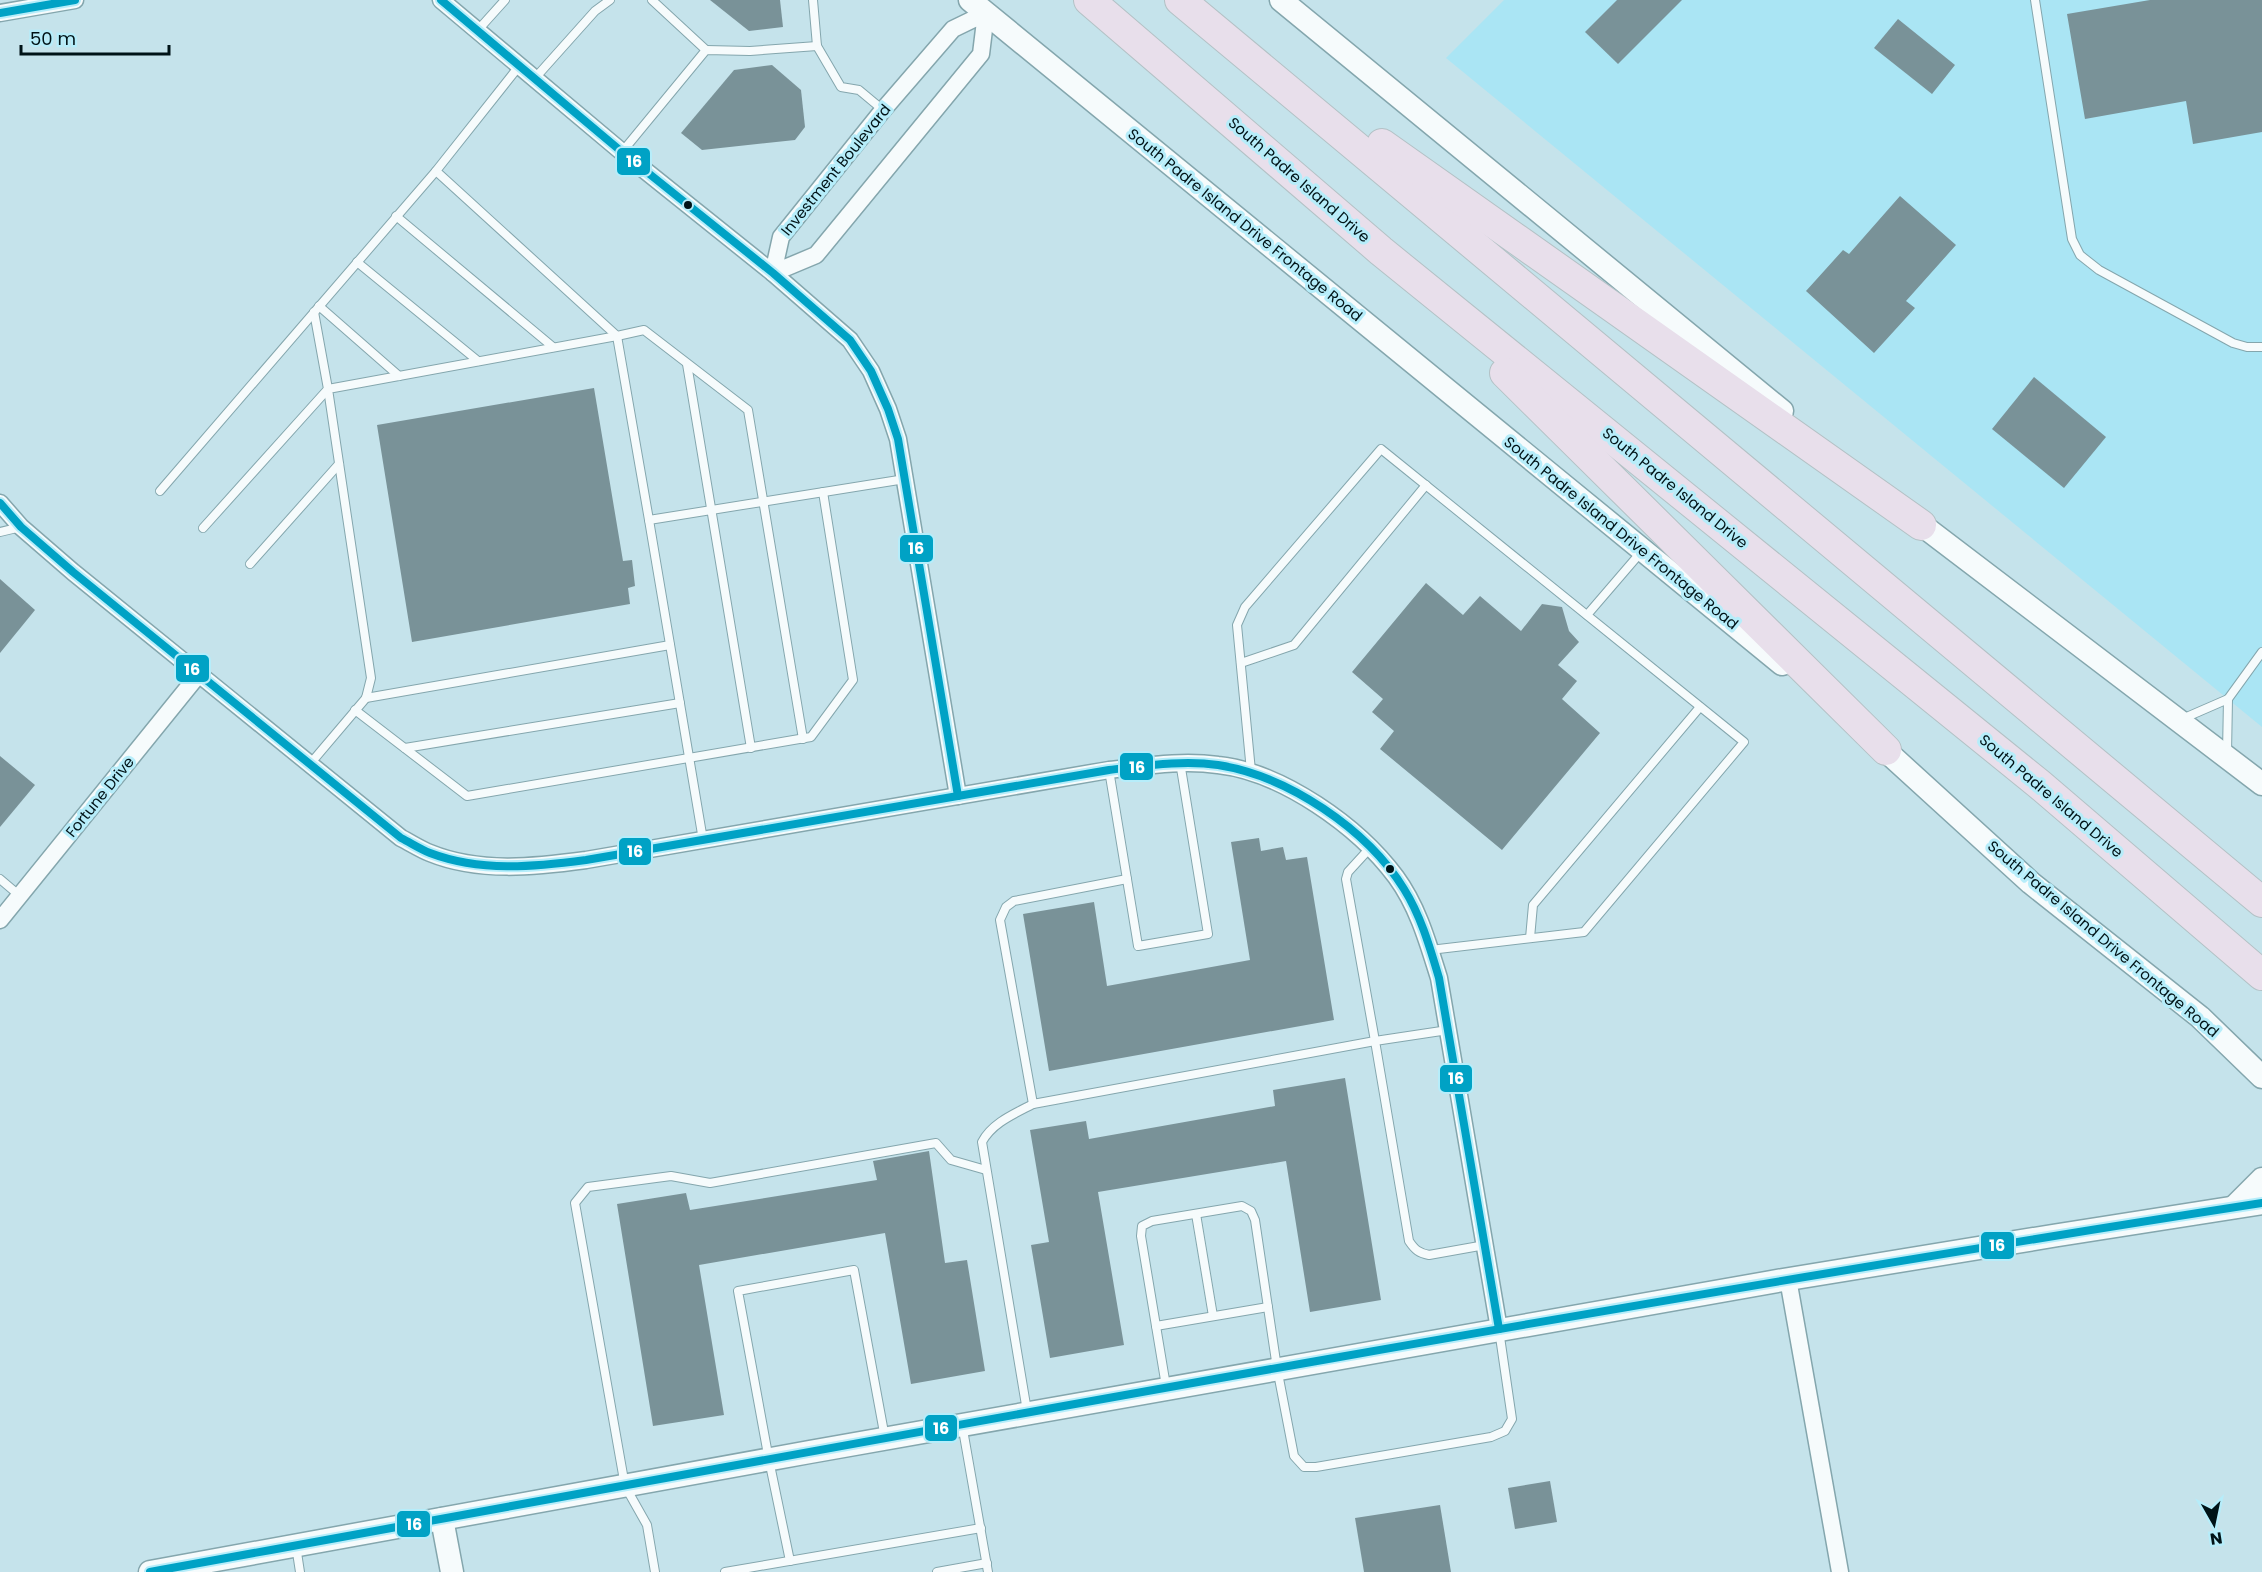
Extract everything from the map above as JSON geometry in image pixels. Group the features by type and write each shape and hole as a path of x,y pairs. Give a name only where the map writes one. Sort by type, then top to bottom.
{"highway":[{"path":"1080,0 1113,20"},
{"name":"South Padre Island Drive","path":"1089,0 1381,250 2039,784 2262,975"},
{"path":"1191,9 1921,525"},
{"path":"1191,9 2262,902"},
{"path":"1381,250 1886,750"}],"main road":[{"path":"1281,0 1921,525 2262,784"},
{"name":"South Padre Island Drive Frontage Road","path":"978,6 1886,750 2031,883 2200,1017 2262,1077"},
{"path":"2234,1207 2262,1179"},
{"path":"150,1572 1499,1329 1788,1279 2262,1203"},
{"path":"442,1519 452,1572"}],"street":[{"path":"0,13 75,0"},
{"path":"441,0 536,77 622,152 773,273 850,340 871,371 895,429 958,796"},
{"path":"773,273 816,255 981,54 978,6"},
{"name":"Investment Boulevard","path":"773,273 781,237 883,110 953,29 978,6"},
{"path":"0,503 21,527 401,838 431,853 468,863 501,867 544,866 1109,770 1180,762 1219,765 1251,771 1282,784 1312,801 1370,848 1396,878 1414,908 1439,978 1499,1329"},
{"name":"Fortune Drive","path":"0,920 199,674"},
{"path":"1788,1279 1840,1572"}],"lane":[{"path":"478,30 505,0"},
{"path":"536,77 595,11 610,0"},
{"path":"652,0 706,50 750,51 818,46"},
{"path":"813,0 818,46 841,87 859,90 883,110"},
{"path":"2035,0 2072,239 2080,255 2098,270 2233,343 2247,347 2262,347"},
{"path":"622,152 706,50"},
{"path":"160,491 436,171 520,64"},
{"path":"436,171 617,336 703,840"},
{"path":"396,216 553,347"},
{"path":"357,262 478,361"},
{"path":"317,309 399,376"},
{"path":"310,764 366,698 371,678 317,309"},
{"path":"203,528 327,389 644,330 748,410 803,739"},
{"path":"687,363 751,748"},
{"path":"1251,771 1238,625 1245,607 1381,449 1743,742 1584,932 1430,950"},
{"path":"250,564 339,464"},
{"path":"649,520 905,479"},
{"path":"1241,663 1294,645 1426,485"},
{"path":"355,710 467,796 812,737 853,680 823,492"},
{"path":"0,532 21,527"},
{"path":"1587,615 1643,550"},
{"path":"366,698 670,645"},
{"path":"2179,720 2228,699 2261,657"},
{"path":"2226,757 2228,699"},
{"path":"405,748 680,703"},
{"path":"1530,938 1533,905 1700,707"},
{"path":"1109,770 1138,946 1208,934 1180,762"},
{"path":"1370,848 1348,872 1346,879 1409,1241 1414,1249 1429,1254 1486,1245"},
{"path":"0,879 20,896"},
{"path":"1033,1104 1000,920 1006,907 1014,901 1127,879"},
{"path":"1027,1413 982,1142 987,1132 1033,1104 1375,1041 1448,1030"},
{"path":"656,1572 647,1525 625,1486 575,1203 588,1187 671,1176 710,1183 936,1143 951,1160 986,1170"},
{"path":"1166,1388 1141,1236 1142,1226 1152,1221 1242,1206 1251,1211 1255,1220 1277,1368 1294,1456 1304,1467 1316,1467 1491,1437 1505,1431 1512,1419 1499,1329"},
{"path":"1196,1214 1213,1316"},
{"path":"790,1561 738,1291 854,1270 885,1439"},
{"path":"1156,1326 1268,1307"},
{"path":"937,1572 988,1567 962,1424"},
{"path":"725,1572 981,1528"},
{"path":"296,1545 300,1572"}],"shaded area":[{"path":"1504,0 2262,0 2262,727 1446,58"}],"building":[{"path":"710,0 780,0 783,27 749,31"},
{"path":"1617,0 1682,0 1618,64 1585,32"},
{"path":"2150,0 2262,0 2262,132 2193,144 2186,101 2085,119 2067,14"},
{"path":"1898,19 1955,65 1932,94 1874,48"},
{"path":"772,65 801,90 805,127 795,140 702,150 681,133 734,70"},
{"path":"1900,196 1956,245 1906,301 1915,308 1874,353 1806,291 1843,250 1849,254"},
{"path":"2034,377 2106,437 2064,488 1992,429"},
{"path":"594,388 623,561 632,560 635,586 628,588 630,604 412,642 377,425"},
{"path":"0,579 35,610 0,653"},
{"path":"1426,583 1463,615 1480,596 1521,631 1542,604 1562,607 1569,631 1579,642 1558,665 1577,681 1562,699 1600,733 1502,850 1380,749 1394,731 1372,712 1383,699 1352,672"},
{"path":"0,756 35,785 0,827"},
{"path":"1259,838 1261,851 1283,847 1286,860 1307,857 1334,1020 1049,1071 1023,914 1094,902 1107,986 1250,960 1231,842"},
{"path":"1345,1078 1381,1300 1310,1312 1286,1161 1098,1192 1124,1345 1050,1358 1031,1245 1049,1242 1030,1130 1086,1121 1089,1139 1275,1106 1273,1090"},
{"path":"929,1151 945,1263 967,1260 985,1371 911,1384 885,1233 699,1265 724,1415 653,1426 617,1204 686,1193 690,1210 877,1180 873,1161"},
{"path":"1550,1481 1557,1522 1515,1529 1508,1488"},
{"path":"1440,1505 1451,1572 1364,1572 1355,1518"}],"transit line":[{"name":"16","path":"0,13 75,0"},
{"name":"16","path":"441,0 622,152 773,273 850,340 871,371 898,439 958,796"},
{"name":"16","path":"0,503 21,527 73,572 401,838 426,851 449,859 507,866 547,865 586,860 1109,770 1164,764 1218,765 1245,771 1298,793 1347,826 1369,846 1404,889 1424,932 1439,978 1499,1329"},
{"name":"16","path":"150,1572 1469,1334 2262,1203"}]}
